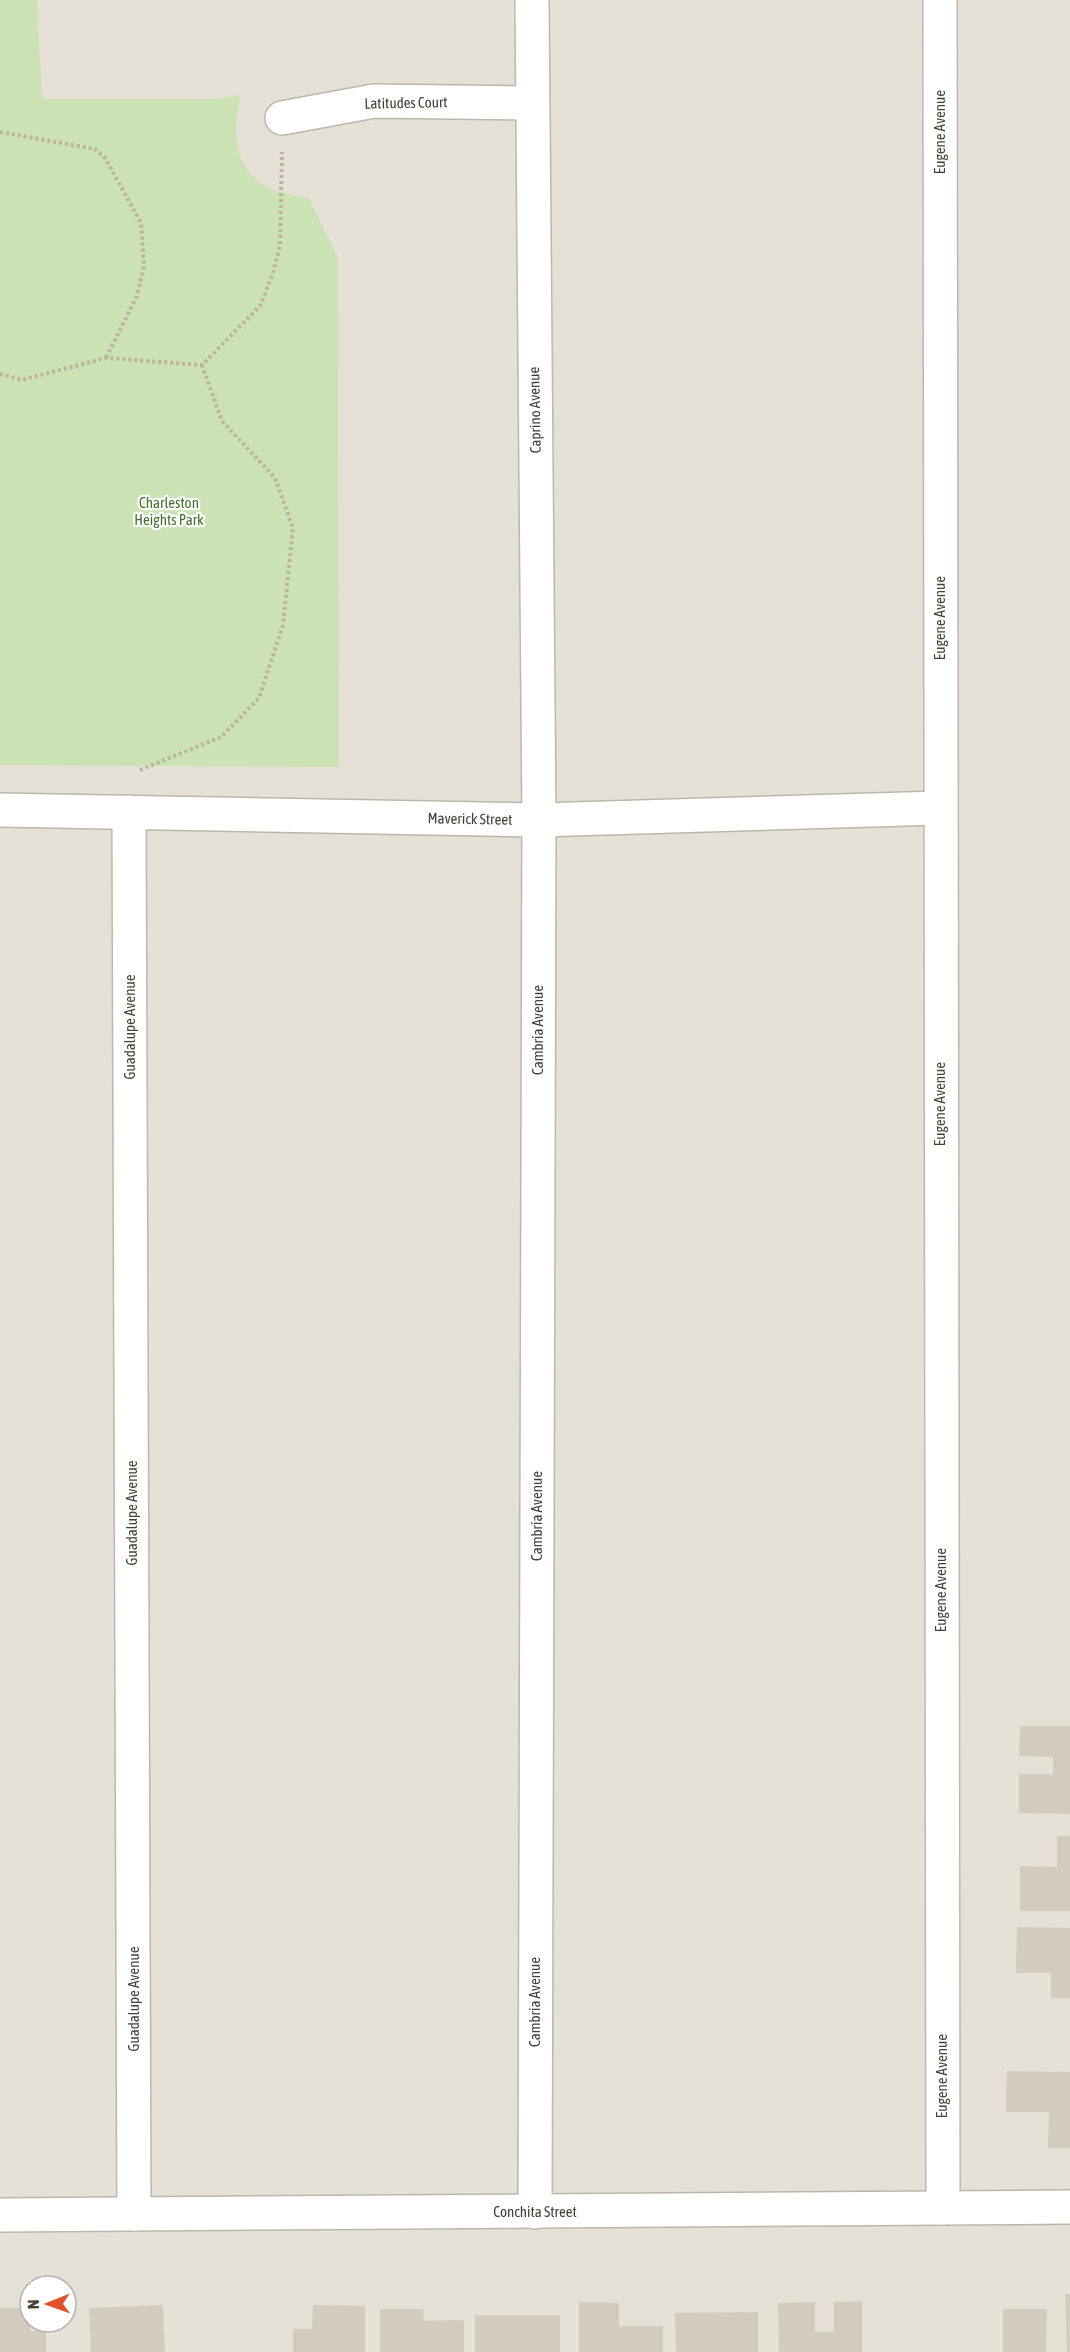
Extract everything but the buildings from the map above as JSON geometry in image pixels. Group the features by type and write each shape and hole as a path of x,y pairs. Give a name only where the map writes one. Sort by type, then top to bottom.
{"street":[{"name":"Caprino Avenue","path":"532,0 531,103 539,820"},
{"name":"Eugene Avenue","path":"940,0 943,2208"},
{"name":"Latitudes Court","path":"282,118 374,101 531,103"},
{"name":"Maverick Street","path":"0,810 539,820 940,808"},
{"name":"Guadalupe Avenue","path":"129,812 134,2214"},
{"name":"Cambria Avenue","path":"535,2212 539,820"},
{"name":"Conchita Street","path":"0,2215 1070,2207"}],"path":[{"path":"0,374 22,380 106,358 202,365 260,306 273,273 280,246 282,118"},
{"path":"0,132 95,149 105,158 141,223 144,267 137,296 106,358"},
{"path":"140,770 221,737 259,698 283,625 293,528 275,478 222,421 202,365"}],"shaded area":[{"path":"0,0 1070,0 1070,2352 0,2352"}],"green space":[{"name":"Charleston Heights Park","path":"0,0 37,0 42,99 215,99 241,95 236,136 245,167 256,179 270,188 309,198 338,258 339,767 0,765"}]}
